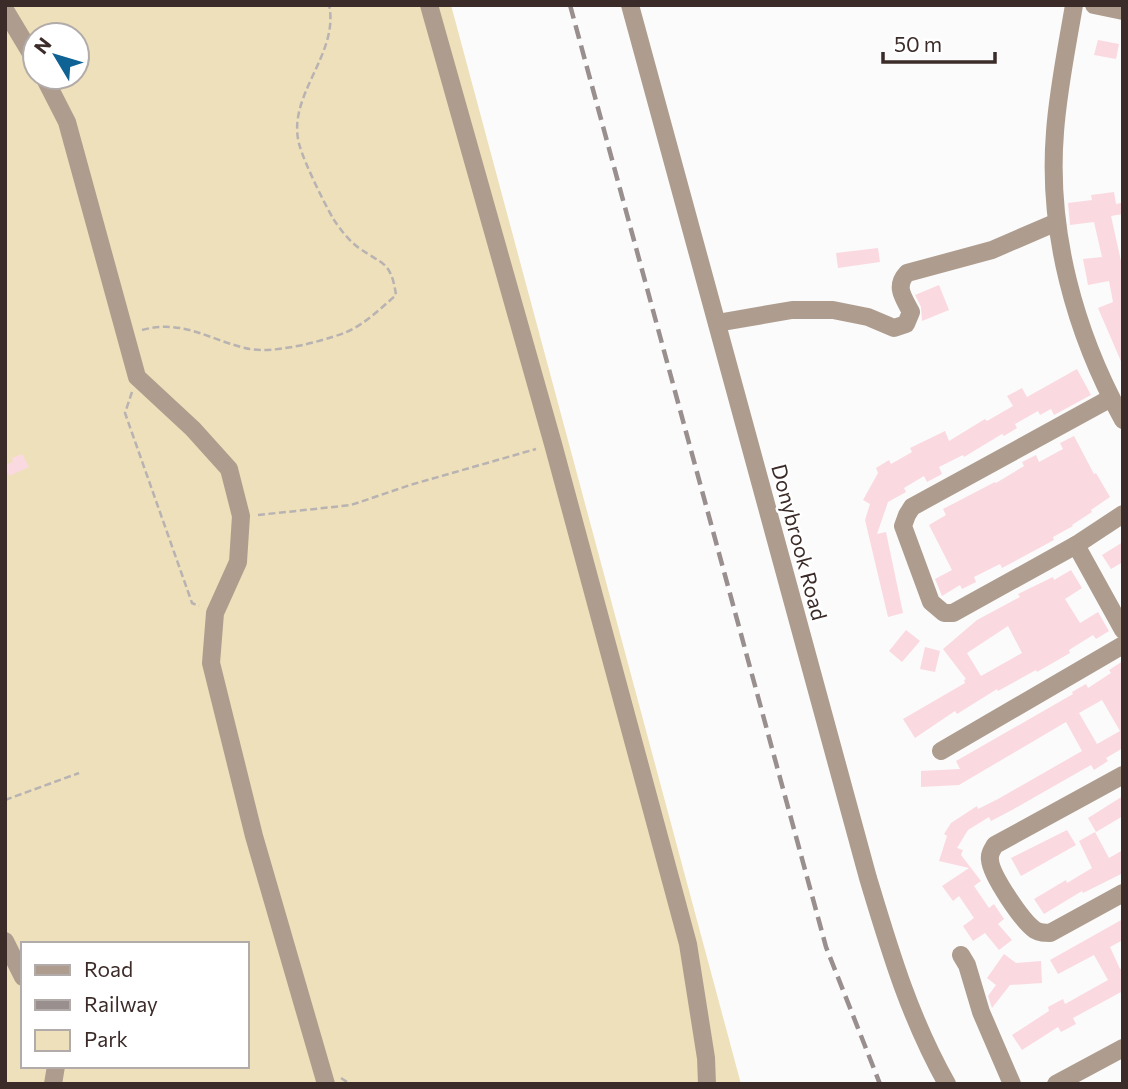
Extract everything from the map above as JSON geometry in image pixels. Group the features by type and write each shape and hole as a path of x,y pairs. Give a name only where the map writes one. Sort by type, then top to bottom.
{"street":[{"path":"429,5 554,444 688,944 706,1058 706,1084"},
{"name":"Donybrook Road","path":"630,5 892,960 923,1039 947,1084"},
{"path":"1074,5 1055,131 1053,174 1057,222 1076,310 1086,342 1123,421"},
{"path":"1094,5 1123,11"},
{"path":"5,10 21,37"},
{"path":"51,91 67,122 137,377 193,429 229,470 241,516 238,562 215,613 211,663 254,836 326,1084"},
{"path":"717,323 792,310 833,310 868,317 894,328 906,324 911,312 899,290 901,279 907,273 992,250 1057,222"},
{"path":"1111,398 912,507 904,520 904,526 931,602 944,613 953,613 1076,545 1123,514"},
{"path":"1076,545 1123,630"},
{"path":"942,751 1123,645"},
{"path":"1123,775 995,845 989,857 1008,898 1037,932 1050,933 1123,893"},
{"path":"5,941 21,973"},
{"path":"961,955 967,965 981,1012 1012,1084"},
{"path":"1056,1084 1123,1048"}],"path":[{"path":"125,334 160,325 190,329 247,349 276,351 345,333 367,320 396,295 393,277 381,260 357,247 335,220 300,148 296,129 302,102 332,29 329,5"},
{"path":"137,377 125,413 192,603 215,613"},
{"path":"241,516 351,505 554,444"},
{"path":"5,800 79,773"}],"green space":[{"path":"5,5 451,5 741,1084 5,1084"}],"building":[{"path":"1098,40 1119,44 1116,59 1094,55"},
{"path":"1114,192 1116,204 1121,203 1123,214 1111,216 1123,270 1123,366 1098,308 1113,302 1109,281 1088,285 1083,259 1102,257 1094,222 1070,225 1068,203 1092,200 1091,195"},
{"path":"878,248 880,262 838,268 836,253"},
{"path":"939,285 949,310 922,321 921,307 915,295"},
{"path":"1077,369 1091,395 1054,415 1051,409 1040,415 1038,411 1015,424 1017,428 1004,436 1002,434 964,457 963,455 939,467 942,474 927,482 924,476 904,488 906,492 888,502 877,534 886,532 903,613 888,617 865,520 870,504 863,500 878,473 876,468 889,460 891,464 912,452 910,448 945,431 949,441 1013,406 1007,396 1022,388 1027,397"},
{"path":"1074,436 1110,497 1073,526 1053,537 1054,540 1002,568 1000,564 974,577 976,582 962,589 960,585 942,596 935,579 952,570 929,525 946,515 943,509 996,483 1024,466 1022,462 1036,455 1039,462 1063,449 1060,443"},
{"path":"22,454 29,467 9,476 5,465"},
{"path":"1123,542 1123,562 1111,569 1102,555"},
{"path":"1071,570 1082,588 1065,599 1080,623 1098,612 1109,631 1096,639 1093,635 1069,650 1070,653 1037,672 1036,670 998,691 997,689 957,714 955,711 915,738 903,719 965,683 966,679 943,649 977,620 1020,597 1018,594 1053,577 1054,580","holes":["1008,626 1022,653 981,676 967,653"]},
{"path":"906,630 920,641 902,662 889,651"},
{"path":"925,647 940,651 935,672 920,669"},
{"path":"1123,661 1123,748 1106,758 1108,761 1094,770 1091,765 991,821 989,817 968,830 957,848 963,850 961,855 981,881 974,886 989,908 994,904 1004,919 998,924 1012,940 999,950 985,933 973,941 963,926 974,918 959,896 953,901 942,886 969,868 939,861 947,836 944,834 951,823 977,806 978,809 998,799 1082,751 1066,722 959,785 921,787 921,771 960,769 956,761 1086,684 1088,688 1111,673 1109,670","holes":["1102,700 1120,731 1097,744 1079,713"]},
{"path":"1123,796 1123,816 1096,832 1088,818"},
{"path":"1067,830 1076,845 1021,876 1011,858"},
{"path":"1095,832 1109,858 1123,850 1123,873 1083,893 1082,891 1044,914 1034,899 1092,868 1079,841"},
{"path":"1123,919 1123,940 1110,947 1120,969 1123,968 1123,991 1073,1018 1076,1024 1061,1032 1058,1027 1022,1050 1012,1035 1049,1011 1048,1007 1063,999 1065,1004 1108,980 1094,955 1058,974 1050,960"},
{"path":"1004,954 1016,963 1041,961 1042,983 1010,985 992,1008 988,996 996,985 987,978"}],"railway":[{"path":"570,5 826,947 880,1084"}]}
